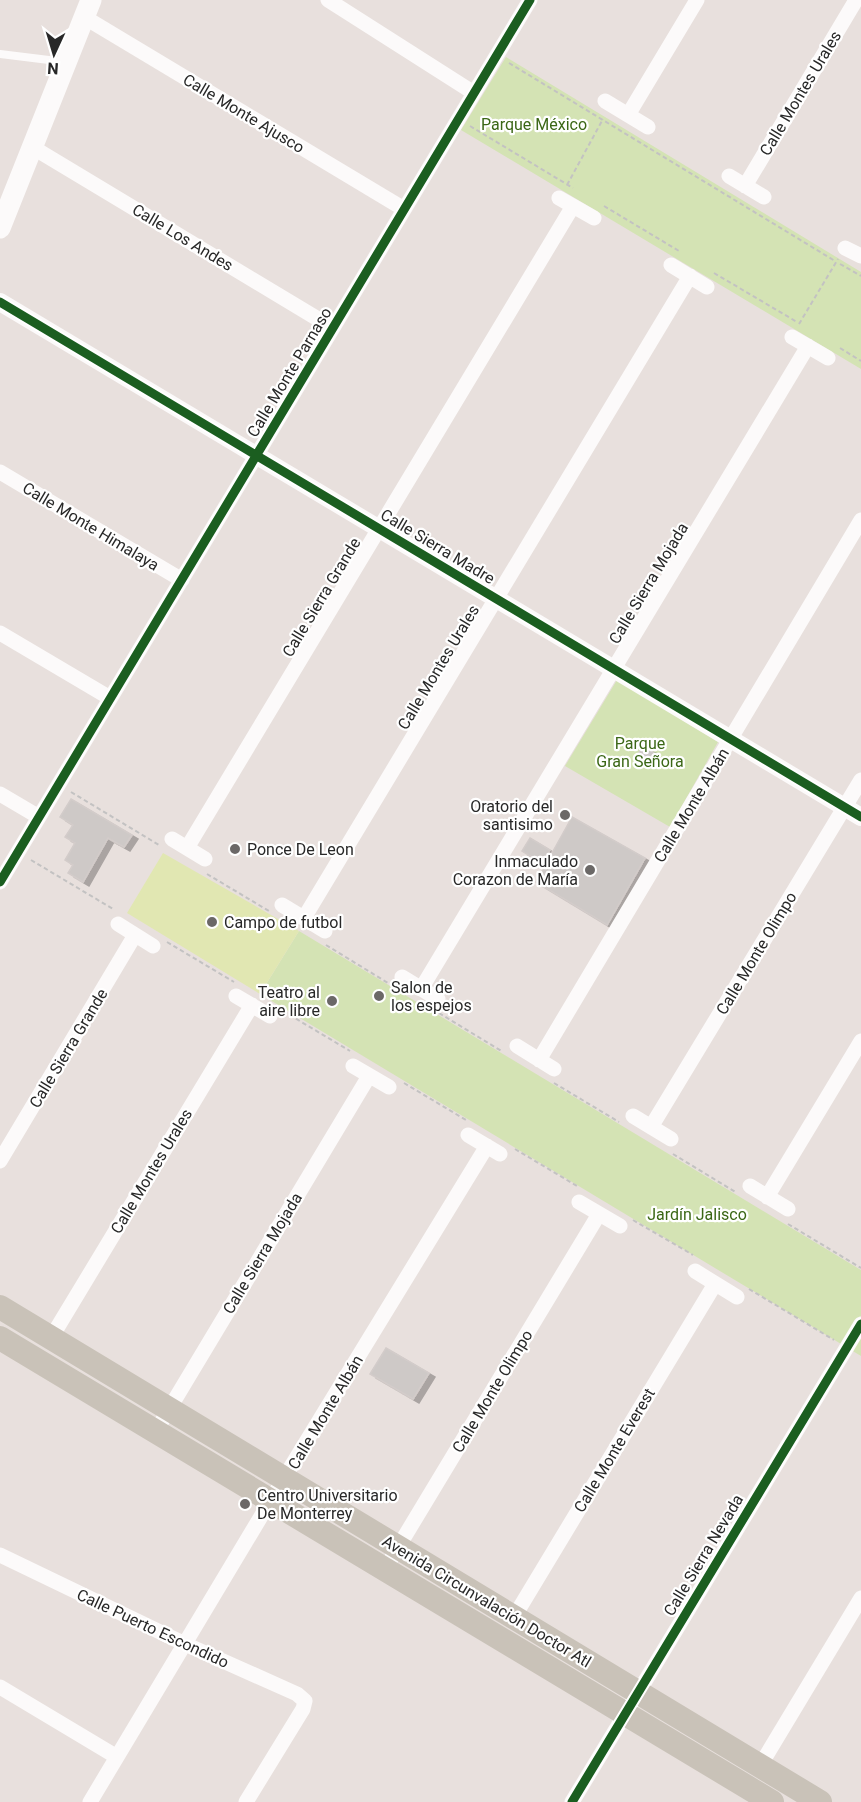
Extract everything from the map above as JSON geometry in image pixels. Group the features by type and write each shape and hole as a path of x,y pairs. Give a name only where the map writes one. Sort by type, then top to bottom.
{"main road":[{"path":"0,228 88,8"},
{"name":"Avenida Circunvalación Doctor Atl","path":"0,1307 820,1802"},
{"name":"Avenida Circunvalación Doctor Atl","path":"0,1338 625,1713 743,1794 772,1802"}],"street":[{"path":"328,0 474,93"},
{"name":"Calle Monte Parnaso","path":"0,882 530,0"},
{"path":"628,115 697,0"},
{"name":"Calle Montes Urales","path":"745,186 856,0"},
{"name":"Calle Monte Ajusco","path":"88,8 404,209"},
{"path":"608,103 648,127"},
{"name":"Calle Los Andes","path":"32,147 333,328"},
{"path":"729,176 764,197"},
{"path":"559,198 594,218"},
{"name":"Calle Sierra Grande","path":"187,848 573,206"},
{"path":"845,248 861,256"},
{"path":"675,258 690,276 707,287"},
{"name":"Calle Montes Urales","path":"304,918 690,276"},
{"name":"Calle Sierra Madre","path":"0,302 861,817"},
{"path":"796,330 808,346 828,358"},
{"name":"Calle Sierra Mojada","path":"421,989 808,346"},
{"name":"Calle Monte Himalaya","path":"0,472 182,580"},
{"name":"Calle Monte Albán","path":"539,1060 861,520"},
{"path":"0,633 110,698"},
{"name":"Calle Monte Olimpo","path":"651,1127 861,780"},
{"path":"0,794 39,816"},
{"path":"170,845 187,848 202,864"},
{"path":"276,909 304,918 323,937"},
{"path":"117,918 135,935 160,944"},
{"name":"Calle Sierra Grande","path":"0,1161 135,935"},
{"path":"397,981 421,989 435,1004"},
{"path":"238,990 252,1005 275,1012"},
{"name":"Calle Montes Urales","path":"51,1338 252,1005"},
{"path":"767,1197 861,1041"},
{"path":"510,1050 539,1060 549,1073"},
{"path":"353,1059 369,1076 389,1088"},
{"name":"Calle Sierra Mojada","path":"156,1431 369,1076"},
{"path":"630,1122 651,1127 669,1145"},
{"path":"467,1127 498,1148"},
{"name":"Calle Monte Albán","path":"90,1802 284,1478 498,1148"},
{"path":"744,1190 767,1197 784,1214"},
{"path":"579,1195 599,1214 625,1222"},
{"name":"Calle Monte Olimpo","path":"385,1569 599,1214"},
{"path":"695,1271 715,1284 741,1291"},
{"name":"Calle Monte Everest","path":"514,1617 715,1284"},
{"name":"Calle Sierra Nevada","path":"572,1802 861,1324"},
{"name":"Calle Puerto Escondido","path":"0,1555 185,1644 297,1694 305,1701 303,1709 246,1802"},
{"path":"760,1766 861,1598"},
{"path":"0,1687 117,1756"}],"lane":[{"path":"0,54 66,63"}],"path":[{"path":"497,56 861,276"},
{"path":"559,198 603,119 608,103"},
{"path":"459,119 577,190"},
{"path":"597,202 675,258"},
{"path":"708,269 796,330 845,248"},
{"path":"840,348 861,361"},
{"path":"58,785 170,845"},
{"path":"18,852 117,918"},
{"path":"202,864 276,909"},
{"path":"323,937 397,981"},
{"path":"160,944 238,990"},
{"path":"435,1004 510,1050"},
{"path":"275,1012 353,1059"},
{"path":"549,1073 630,1122"},
{"path":"404,1083 467,1127"},
{"path":"669,1145 744,1190"},
{"path":"498,1148 579,1195"},
{"path":"784,1214 861,1268"},
{"path":"625,1222 692,1255"},
{"path":"741,1291 847,1347"}],"green space":[{"name":"Parque México","path":"506,57 861,272 861,369 461,130"},
{"name":"Parque Gran Señora","path":"617,680 718,742 670,827 565,766"},
{"name":"Campo de futbol","path":"163,853 299,931 260,994 127,913"},
{"name":"Jardín Jalisco","path":"299,931 861,1270 861,1356 260,994"}],"building":[{"path":"646,748 652,750 654,756 652,762 646,764 640,762 638,756 640,750"},
{"path":"71,799 132,835 124,847 108,838 83,882 68,873 73,865 65,860 75,843 65,837 73,825 60,817"},
{"name":"Inmaculado Corazon de María","path":"572,817 645,858 607,925 536,882"},
{"path":"530,838 550,850 541,863 522,851"},
{"path":"386,1348 429,1373 413,1399 370,1374"}],"cycle path":[{"path":"0,882 530,0"},
{"path":"0,302 861,817"},
{"path":"572,1802 861,1324"}],"place":[{"name":"Oratorio del santisimo","path":"565,815"},
{"name":"Ponce De Leon","path":"235,849"},
{"name":"Inmaculado Corazon de María","path":"590,870"},
{"name":"Campo de futbol","path":"212,922"},
{"name":"Salon de los espejos","path":"379,996"},
{"name":"Teatro al aire libre","path":"332,1001"},
{"name":"Centro Universitario De Monterrey","path":"245,1504"}]}
